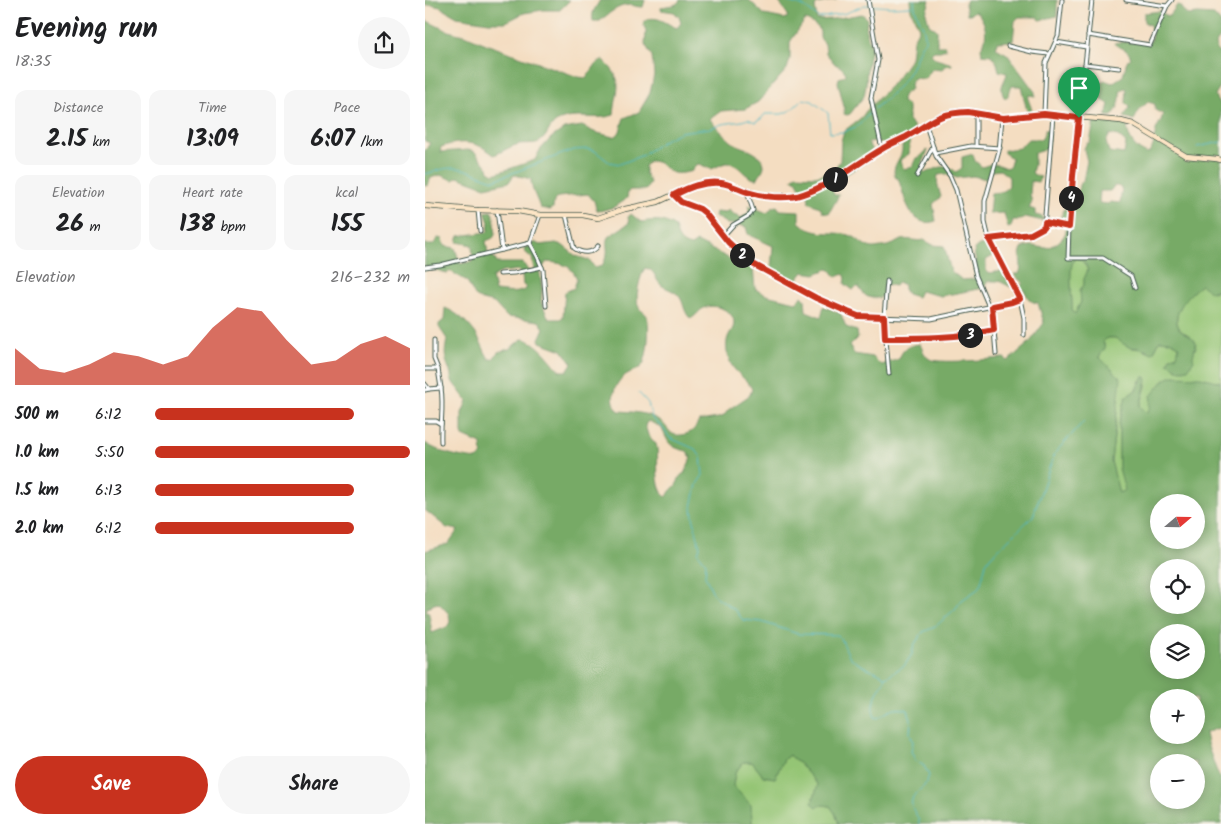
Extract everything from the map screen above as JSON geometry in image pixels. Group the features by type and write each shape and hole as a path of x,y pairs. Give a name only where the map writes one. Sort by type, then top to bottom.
{"main road":[{"path":"425,206 528,212 540,215 583,215 601,218 625,209 658,202 699,184 722,183 747,192 779,197 801,195 829,184 882,149 948,113 968,112 1003,118 1044,114 1126,122 1186,156 1221,160"}],"street":[{"path":"868,0 878,60 871,98 882,149"},
{"path":"1044,114 1046,63 1059,32 1062,0"},
{"path":"1092,0 1073,176 1068,258 1103,258 1131,276 1135,288"},
{"path":"1126,0 1167,6"},
{"path":"1088,35 1150,45 1167,6 1172,0"},
{"path":"1055,42 1086,47"},
{"path":"1008,46 1049,54"},
{"path":"1085,64 1119,68"},
{"path":"975,114 976,146"},
{"path":"989,239 1037,232 1044,227 1053,115"},
{"path":"1003,118 1000,148 985,201 985,222 989,239 1020,299 1024,318 1024,336"},
{"path":"925,124 935,153 950,176 956,190 976,276 991,306 996,354"},
{"path":"917,176 933,146"},
{"path":"935,153 976,146 1000,148"},
{"path":"723,236 753,210 747,192"},
{"path":"674,195 681,202 700,209 705,213 723,236 751,263 816,298 852,314 931,319 1020,299"},
{"path":"478,210 480,231"},
{"path":"497,210 502,250"},
{"path":"540,215 530,243 542,267 546,306"},
{"path":"567,215 575,249 590,252 598,246"},
{"path":"1045,222 1069,227"},
{"path":"425,267 530,243"},
{"path":"500,274 542,267"},
{"path":"887,281 884,317 889,374"},
{"path":"885,338 961,336 994,330"},
{"path":"435,340 434,359 438,369 443,411 441,442"},
{"path":"425,369 438,369"},
{"path":"425,384 427,389 441,388"},
{"path":"425,421 436,421 441,424"}],"green space":[{"path":"425,0 570,0 560,10 524,13 506,22 489,22 457,17 440,7 425,6"},
{"path":"600,0 645,0 643,7 630,5 621,7 613,10 600,21 593,21 593,12"},
{"path":"680,0 749,0 765,15 784,19 788,15 779,2 780,0 836,0 817,4 815,7 817,20 862,14 867,18 866,32 871,47 864,96 850,114 844,114 838,82 839,78 845,76 846,73 826,53 825,44 820,38 818,27 805,20 790,42 790,59 787,69 758,102 745,109 721,111 710,119 732,142 759,157 764,167 757,179 749,177 731,163 711,169 699,164 692,171 675,173 670,172 656,162 649,161 645,166 645,173 650,182 646,190 630,190 627,198 614,207 600,211 597,210 594,201 588,194 558,197 554,201 553,208 550,210 540,208 531,179 515,175 509,182 485,187 458,177 453,180 440,175 431,178 428,185 425,186 425,151 430,143 425,141 425,20 448,31 467,36 578,77 586,78 597,63 603,60 615,74 618,86 614,115 607,117 573,117 560,120 551,127 540,142 519,144 494,155 488,150 469,143 455,143 441,147 440,152 468,150 475,152 489,171 494,174 535,160 540,150 551,138 564,129 582,126 594,132 613,137 616,136 621,129 624,118 639,112 650,93 654,75 652,56 645,44 646,31 643,23 652,18 677,28 681,23 679,17 674,12 661,10 661,8 674,5"},
{"path":"910,0 930,0 926,13 929,24 937,30 937,46 945,46 946,49 934,51 931,54 936,59 952,65 944,66 942,70 932,69 925,79 914,78 910,84 911,89 903,95 902,102 908,106 908,120 913,125 914,136 910,141 909,154 901,159 900,162 904,169 912,167 916,158 920,157 927,150 921,167 924,173 944,167 948,167 956,172 962,168 962,157 973,154 975,161 982,167 991,164 1007,168 1010,166 1012,158 1004,153 1004,150 1019,148 1028,139 1042,139 1045,130 1048,130 1047,149 1034,153 1032,172 1034,175 1041,177 1038,182 1031,181 1030,195 1032,201 1029,208 1035,210 1035,215 1043,217 1043,221 1026,217 1021,220 1013,220 1011,227 1008,228 1004,213 989,214 991,193 1002,192 1009,186 1009,177 1000,170 992,171 986,179 973,176 957,178 946,174 938,175 941,197 933,204 936,221 927,223 920,221 910,210 898,178 894,174 902,146 907,143 907,138 885,149 883,144 874,141 868,143 872,150 868,153 872,158 842,177 840,182 831,184 834,195 839,195 829,213 823,212 820,207 808,202 809,199 806,191 801,191 797,181 792,179 797,175 815,176 834,169 840,161 841,141 844,131 862,117 891,85 911,58 913,40 919,28 911,10"},
{"path":"967,0 1057,0 1057,16 1040,20 1038,17 1019,17 1015,21 1013,41 997,42 996,48 1007,54 1035,92 1035,96 1029,95 1028,99 1032,110 1030,112 1027,111 1021,86 1012,86 1007,98 1004,97 1002,87 1007,73 999,71 997,63 991,55 982,54 981,48 986,34 984,23 975,11 967,14 965,4"},
{"path":"1178,4 1187,15 1214,15 1221,23 1221,36 1215,44 1218,52 1221,54 1221,85 1215,95 1217,101 1221,104 1221,288 1211,292 1201,285 1187,298 1179,310 1177,322 1179,328 1193,338 1196,343 1194,360 1188,369 1179,370 1168,363 1171,357 1177,355 1179,346 1170,341 1160,340 1153,353 1129,347 1111,337 1103,341 1105,348 1099,357 1121,378 1111,461 1119,493 1125,490 1119,468 1119,424 1126,397 1136,390 1143,377 1146,377 1147,380 1140,406 1147,413 1150,407 1151,396 1164,380 1172,376 1201,377 1221,382 1221,727 1205,733 1221,783 1221,824 839,824 830,806 823,805 817,807 812,803 818,785 799,763 789,755 784,759 775,778 763,776 752,762 743,762 735,773 733,786 751,805 752,824 425,824 425,551 448,544 458,530 447,528 425,510 425,443 443,452 457,456 477,459 482,455 481,444 463,436 462,433 462,413 467,401 451,380 445,357 447,339 439,324 444,320 445,308 450,310 466,322 476,334 489,359 493,359 498,352 509,349 522,339 528,340 538,347 560,371 567,371 572,363 562,350 540,342 539,339 544,328 539,321 507,317 494,303 475,296 467,281 450,271 448,273 442,272 425,266 425,243 433,245 438,238 442,239 444,246 455,248 460,264 473,261 472,245 457,242 459,236 488,232 489,222 485,212 491,211 495,234 493,238 486,241 488,255 493,256 497,263 523,263 529,272 534,270 532,258 524,251 525,247 529,247 534,242 540,245 556,243 562,245 576,256 589,260 595,268 602,266 605,260 608,237 629,223 628,217 631,214 641,222 663,221 675,227 678,237 684,244 691,246 697,242 732,260 753,268 755,289 766,295 796,302 802,296 805,299 806,311 821,317 824,306 841,314 846,327 857,331 858,338 850,346 854,354 873,357 881,365 899,359 902,352 907,348 920,344 927,357 933,360 964,361 1004,358 1008,361 1030,342 1044,323 1038,303 1031,301 1024,290 1019,288 1023,283 1014,275 1019,274 1022,248 1032,246 1048,248 1058,242 1065,234 1065,223 1060,221 1064,209 1073,207 1079,185 1083,181 1087,161 1084,149 1086,144 1090,142 1094,121 1124,123 1127,126 1131,140 1139,150 1148,154 1152,148 1156,130 1163,114 1155,110 1155,104 1148,102 1140,109 1134,120 1124,117 1130,107 1126,103 1127,89 1125,88 1120,92 1117,108 1112,116 1106,116 1109,104 1099,98 1100,84 1104,80 1112,83 1123,76 1127,61 1131,58 1127,51 1114,43 1142,43 1151,41 1150,25 1144,22 1144,13 1160,11 1167,16 1170,15","holes":["1110,134 1118,136 1126,143 1124,154 1109,152 1106,142","1114,186 1122,189 1120,203 1099,203 1100,191 1110,191","1075,258 1082,260 1088,270 1084,279 1084,285 1080,290 1081,302 1075,314 1072,311 1071,268","546,262 565,265 572,270 577,279 574,288 565,292 563,317 560,319 549,319 541,302 542,289 539,268 544,266","645,268 649,269 661,285 679,296 689,317 692,318 704,308 713,306 731,314 734,326 728,336 727,353 733,368 752,389 750,395 728,410 724,416 699,421 694,429 686,434 672,434 657,419 648,415 619,411 615,406 613,395 617,384 624,376 642,366 645,358 648,339 647,316 639,308 637,299","518,270 522,276 523,285 527,288 516,292 495,291 492,277 502,272","648,421 661,427 670,444 687,451 691,457 686,472 680,477 666,497 662,493 658,481 656,444 648,435 645,425","439,603 449,614 450,622 447,627 432,633 429,614 426,609"]},
{"path":"748,205 767,213 777,206 780,210 799,211 799,222 812,230 849,235 866,246 873,248 905,240 924,240 933,245 944,246 951,271 962,280 975,279 977,273 974,249 979,245 987,244 993,256 986,260 986,271 989,273 1003,271 1011,287 999,281 988,281 984,288 941,296 920,291 917,297 907,294 904,285 898,282 895,286 884,284 883,295 880,298 873,298 865,295 859,287 853,290 845,284 846,278 844,274 836,277 828,269 815,274 803,272 799,277 798,284 783,278 771,268 773,246 748,234 746,227 727,224 715,216 716,212 725,213 728,210 741,218 750,212"},
{"path":"1075,258 1081,259 1088,270 1084,279 1084,285 1080,290 1081,302 1075,314 1072,311 1071,268"},
{"path":"1201,285 1214,292 1221,288 1221,382 1176,376 1151,396 1150,407 1147,413 1140,407 1147,383 1140,380 1136,390 1126,397 1119,424 1119,468 1126,490 1119,493 1111,461 1117,413 1107,366 1099,357 1105,348 1103,341 1108,338 1115,338 1132,348 1150,353 1155,350 1160,340 1170,341 1179,346 1176,369 1185,370 1196,347 1191,337 1180,329 1177,317 1186,298"},
{"path":"789,755 799,763 818,785 814,797 823,805 830,806 839,824 752,824 750,807 733,786 735,773 743,762 752,762 763,776 775,778 784,759"}],"waterway":[{"path":"781,0 803,6 819,18 846,13 865,5 912,6"},
{"path":"875,108 893,93 903,81 925,41 924,31 914,5 914,0"},
{"path":"425,174 457,168 494,180 573,150 587,149 595,151 609,162 620,164 643,155 680,132 710,128 748,119 755,122 765,114 782,114 791,110 803,99 812,101 828,113 830,133 843,132 858,126 872,111"},
{"path":"1197,147 1221,142"},
{"path":"639,393 648,403 652,418 670,438 695,449 701,457 703,475 697,484 692,507 700,547 698,553 706,563 705,576 714,595 734,609 743,620 762,622 798,634 838,635 853,660 886,677 874,701 873,712 875,717 878,718 895,709 908,710 911,720 910,733 913,742 911,751 915,760 924,766 929,775 924,786 912,799 919,824"},
{"path":"886,677 905,665 912,654 914,645 923,632 935,627 962,600 978,589 986,563 990,557 1033,516 1054,454 1084,421"}],"route":[{"path":"968,112 1003,118 1044,114 1079,118 1069,227 1045,222 1045,226 1037,232 989,239 1020,299 992,306 994,330 979,334 885,338 884,317 858,316 848,312 816,298 751,263 728,242 705,213 700,209 681,202 674,195 699,184 722,183 747,192 766,196 801,195 829,184 882,149 948,113 968,112"}]}
